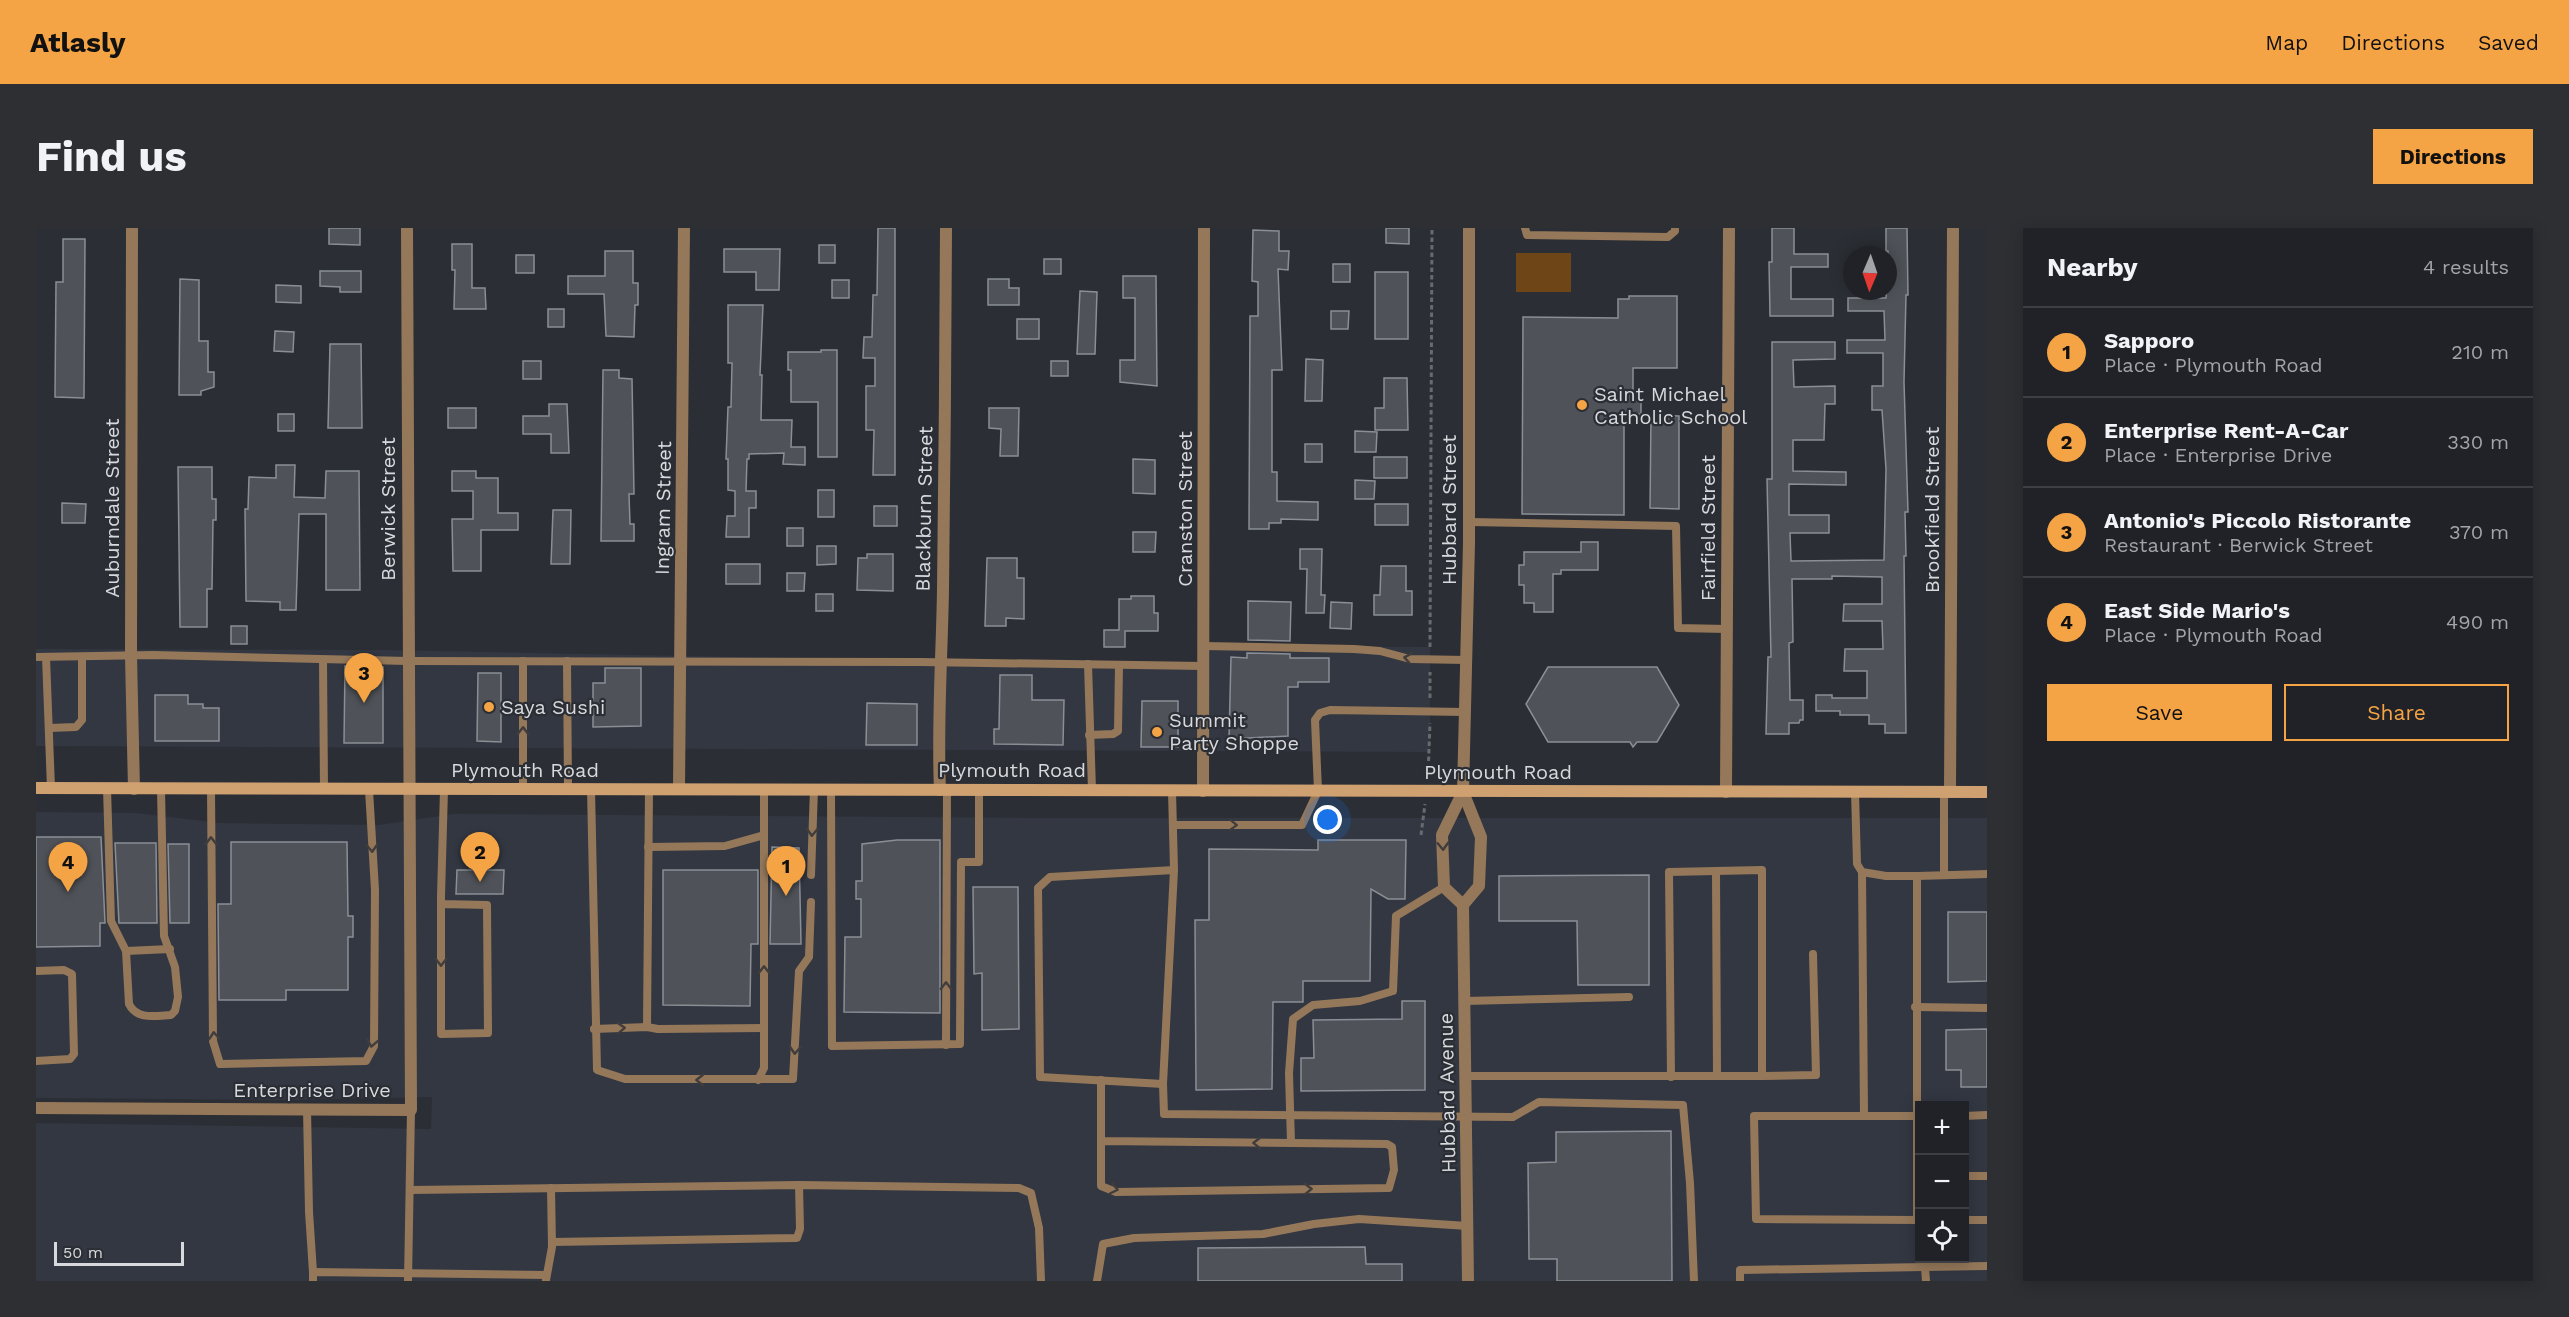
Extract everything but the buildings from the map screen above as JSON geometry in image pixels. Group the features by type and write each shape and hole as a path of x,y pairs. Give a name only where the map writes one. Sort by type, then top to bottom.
{"main road":[{"name":"Plymouth Road","path":"36,788 1987,792"}],"street":[{"name":"Auburndale Street","path":"132,228 131,656 134,789"},
{"name":"Berwick Street","path":"407,228 408,790"},
{"name":"Ingram Street","path":"679,789 684,228"},
{"name":"Blackburn Street","path":"943,790 938,747 942,662 946,228"},
{"name":"Cranston Street","path":"1203,791 1204,228"},
{"name":"Hubbard Street","path":"1463,792 1469,522 1469,228"},
{"name":"Fairfield Street","path":"1726,792 1729,228"},
{"name":"Brookfield Street","path":"1947,792 1953,228"},
{"name":"Enterprise Drive","path":"36,1108 411,1110 408,790"},
{"path":"1463,792 1481,837 1479,886 1463,905 1444,887 1442,835 1463,792"},
{"name":"Hubbard Avenue","path":"1463,905 1468,1281"}],"lane":[{"path":"1525,228 1527,235 1668,237 1675,231 1675,228"},
{"path":"1469,522 1676,526 1678,628 1726,629"},
{"path":"1204,646 1354,648 1380,651 1410,659 1466,660"},
{"path":"36,657 131,656 408,661 942,662 1204,666"},
{"path":"46,657 51,788"},
{"path":"49,728 76,727 82,720 82,658"},
{"path":"323,660 324,790"},
{"path":"523,789 524,661"},
{"path":"567,661 568,789"},
{"path":"1088,664 1092,790"},
{"path":"1089,735 1113,734 1118,731 1119,664"},
{"path":"1174,825 1302,825 1318,791 1315,720 1320,713 1330,710 1465,712"},
{"path":"107,788 111,921 126,951 129,1004 133,1011 142,1016 171,1015 175,1011 178,997 175,967 164,936 161,789"},
{"path":"211,789 213,1041 220,1064 366,1061 374,1046 375,890 369,790"},
{"path":"591,789 594,1029 597,1070 625,1080 793,1079 799,971 809,957 811,902"},
{"path":"647,1027 649,789"},
{"path":"758,1080 764,1068 764,789"},
{"path":"811,875 814,789"},
{"path":"831,789 832,1046 960,1044 961,862 979,862 979,790"},
{"path":"441,904 487,905 488,1033 441,1034 441,904 444,790"},
{"path":"943,790 946,1045"},
{"path":"1172,791 1174,870 1163,1084 1164,1114 1513,1117 1539,1102 1683,1105 1690,1183 1694,1281"},
{"path":"1855,792 1857,864 1862,872 1864,1116"},
{"path":"1944,875 1947,792"},
{"path":"648,847 725,846 764,835"},
{"path":"1163,1084 1040,1077 1038,888 1050,877 1174,870"},
{"path":"1671,1077 1669,872 1762,870 1762,1076"},
{"path":"1716,871 1717,1076"},
{"path":"1862,872 1887,876 1987,874"},
{"path":"1917,876 1915,1007 1918,1101"},
{"path":"1291,1143 1289,1073 1293,1019 1313,1005 1360,1001 1393,991 1396,916 1444,887"},
{"path":"126,951 170,949"},
{"path":"1466,1076 1816,1075 1813,954"},
{"path":"36,971 64,970 72,974 74,1054 70,1059 63,1061 36,1061"},
{"path":"1465,1001 1629,997"},
{"path":"1915,1007 1987,1008"},
{"path":"594,1029 764,1028"},
{"path":"1101,1080 1101,1141 1101,1186 1116,1192 1389,1188 1394,1170 1392,1147 1387,1144 1101,1141"},
{"path":"307,1109 313,1276 546,1278 552,1242 551,1188"},
{"path":"408,1278 411,1110"},
{"path":"1915,1116 1754,1116 1756,1218 1915,1220"},
{"path":"1969,1116 1987,1116"},
{"path":"1918,1155 1918,1209"},
{"path":"1969,1176 1987,1176"},
{"path":"410,1190 799,1185 1018,1188 1031,1194 1039,1228 1041,1281"},
{"path":"552,1242 797,1238 800,1229 799,1185"},
{"path":"1097,1281 1103,1244 1134,1238 1263,1234 1314,1224 1359,1219 1468,1226"},
{"path":"1969,1220 1987,1220"},
{"path":"1740,1281 1740,1270 1987,1266"},
{"path":"1925,1267 1926,1281"}],"path":[{"path":"1421,835 1426,792 1430,711 1432,228"}],"shaded area":[{"path":"1516,253 1571,253 1571,292 1516,292"},
{"path":"1204,646 1430,647 1430,752 36,746 36,649 385,650 1203,666"},
{"path":"36,812 136,813 220,823 379,825 453,814 1063,818 1987,818 1987,1281 36,1281 36,1123 431,1129 432,1097 301,1100 36,1098"}],"place":[{"name":"Saint Michael Catholic School","path":"1582,405"},
{"name":"Antonio's Piccolo Ristorante","path":"364,703"},
{"name":"Saya Sushi","path":"489,707"},
{"name":"Summit Party Shoppe","path":"1157,732"},
{"name":"Enterprise Rent-A-Car","path":"480,882"},
{"name":"East Side Mario's","path":"68,892"},
{"name":"Sapporo","path":"786,896"}]}
